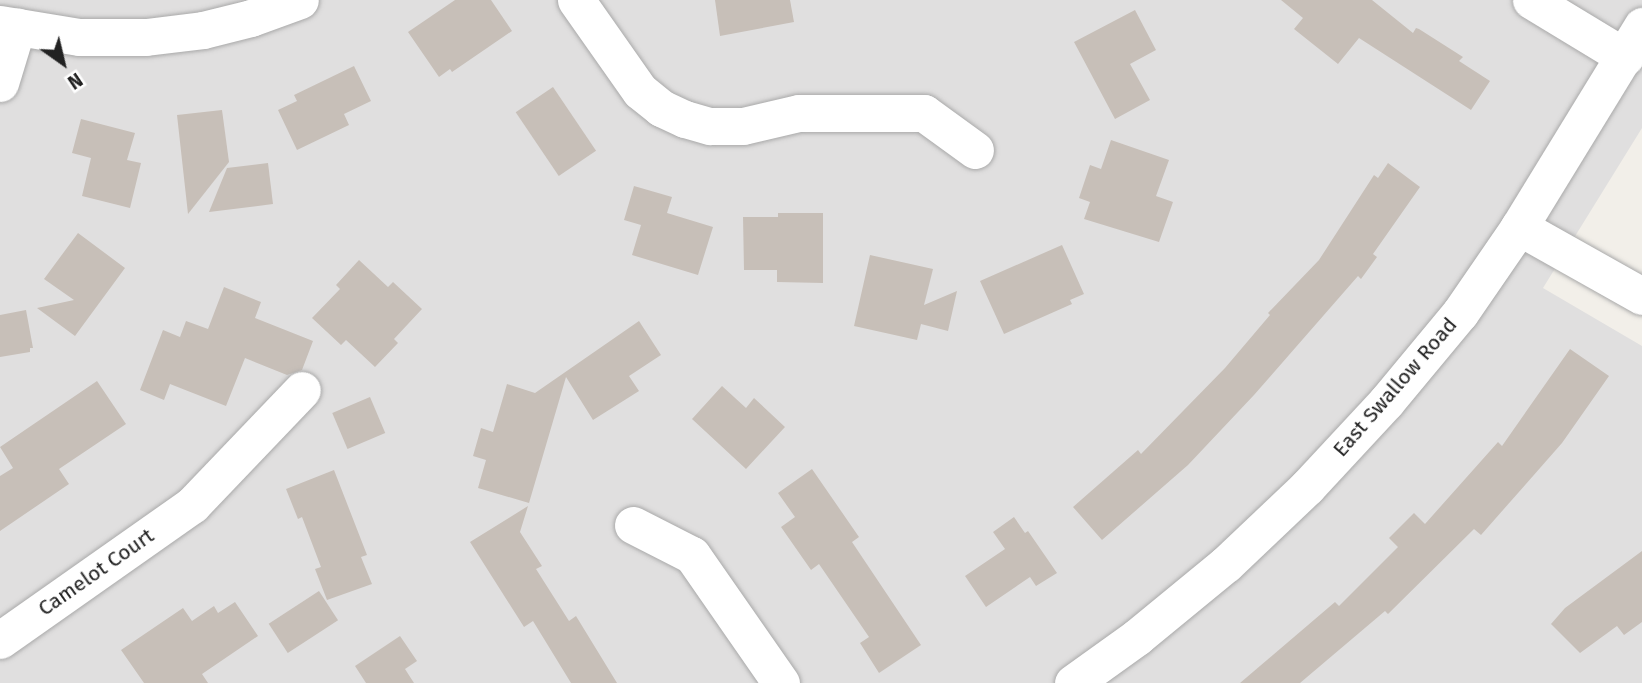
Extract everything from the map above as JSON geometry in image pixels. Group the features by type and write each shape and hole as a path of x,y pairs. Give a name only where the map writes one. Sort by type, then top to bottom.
{"street":[{"path":"0,83 8,26 79,37 146,37 204,30 300,0"},
{"path":"576,0 640,91 662,108 684,119 710,125 743,126 799,113 924,113 975,150"},
{"path":"1531,0 1625,57"},
{"name":"East Swallow Road","path":"1073,683 1137,637 1226,564 1307,487 1387,402 1460,313 1519,227 1642,26"},
{"path":"1519,227 1642,296"},
{"name":"Camelot Court","path":"0,640 192,505 302,390"},
{"path":"633,525 692,555 781,683"}],"shaded area":[{"path":"0,0 1642,0 1642,128 1543,288 1642,346 1642,683 0,683"}],"building":[{"path":"455,0 491,0 512,31 452,72 450,69 439,77 408,32"},
{"path":"715,0 790,0 794,22 720,36"},
{"path":"1281,0 1372,0 1413,33 1416,28 1419,29 1463,57 1459,61 1490,81 1471,110 1359,38 1338,64 1294,29 1303,18"},
{"path":"1135,10 1156,50 1130,64 1150,100 1115,119 1074,42"},
{"path":"354,66 371,101 344,114 349,125 297,150 278,110 297,101 294,95"},
{"path":"553,87 596,151 559,176 516,112"},
{"path":"222,110 229,162 188,214 177,115"},
{"path":"81,119 135,133 127,160 141,163 130,208 82,196 91,158 72,153"},
{"path":"1111,140 1169,160 1156,196 1173,202 1159,242 1084,219 1090,202 1079,198 1090,165 1101,169"},
{"path":"268,163 273,204 209,212 227,168"},
{"path":"1388,163 1420,187 1373,254 1377,257 1361,279 1358,276 1254,395 1188,465 1102,540 1073,507 1138,450 1141,454 1225,368 1270,315 1268,313 1319,260 1374,175 1378,178"},
{"path":"634,186 672,197 667,213 713,227 698,275 632,255 641,225 624,220"},
{"path":"778,213 823,213 823,283 777,282 777,270 744,270 743,217 778,217"},
{"path":"78,233 125,268 75,336 37,308 74,300 44,279"},
{"path":"1062,245 1084,294 1070,300 1072,304 1004,334 980,281"},
{"path":"870,255 933,269 924,305 957,291 948,331 921,324 917,340 854,326"},
{"path":"359,260 388,287 393,282 422,309 394,339 398,343 375,367 346,340 341,345 312,318 340,289 336,285"},
{"path":"224,287 261,302 255,318 313,341 302,370 287,375 245,358 226,406 170,384 164,400 140,390 163,330 180,337 186,321 208,329"},
{"path":"26,310 33,348 30,348 30,352 0,357 0,315"},
{"path":"639,321 661,355 629,376 639,391 593,420 566,377 529,503 478,488 486,460 473,456 481,428 493,432 507,384 535,393"},
{"path":"1570,349 1609,376 1562,443 1481,535 1474,529 1388,614 1385,611 1300,683 1240,683 1335,602 1339,606 1398,547 1389,538 1414,513 1425,524 1498,442 1502,446"},
{"path":"97,381 126,424 59,469 69,484 0,531 0,476 13,468 0,447"},
{"path":"722,386 746,408 754,398 785,427 746,469 692,419"},
{"path":"370,397 385,433 347,449 332,413"},
{"path":"812,469 859,537 852,542 921,645 879,673 860,643 869,637 819,564 811,570 781,527 795,517 778,493"},
{"path":"334,470 367,555 361,557 372,584 327,600 315,569 321,567 302,517 298,519 286,489"},
{"path":"528,506 520,532 542,566 536,569 569,621 576,616 617,683 571,683 533,621 524,627 470,542"},
{"path":"1014,517 1025,533 1028,531 1057,573 1036,586 1030,577 986,607 965,576 1005,549 993,532"},
{"path":"1642,551 1642,622 1624,635 1617,626 1580,653 1551,624 1565,608"},
{"path":"319,591 338,620 288,653 269,624"},
{"path":"235,602 258,636 202,674 208,683 144,683 121,650 183,608 192,621 214,606 218,613"},
{"path":"400,636 417,661 405,669 414,683 366,683 355,666"}]}
